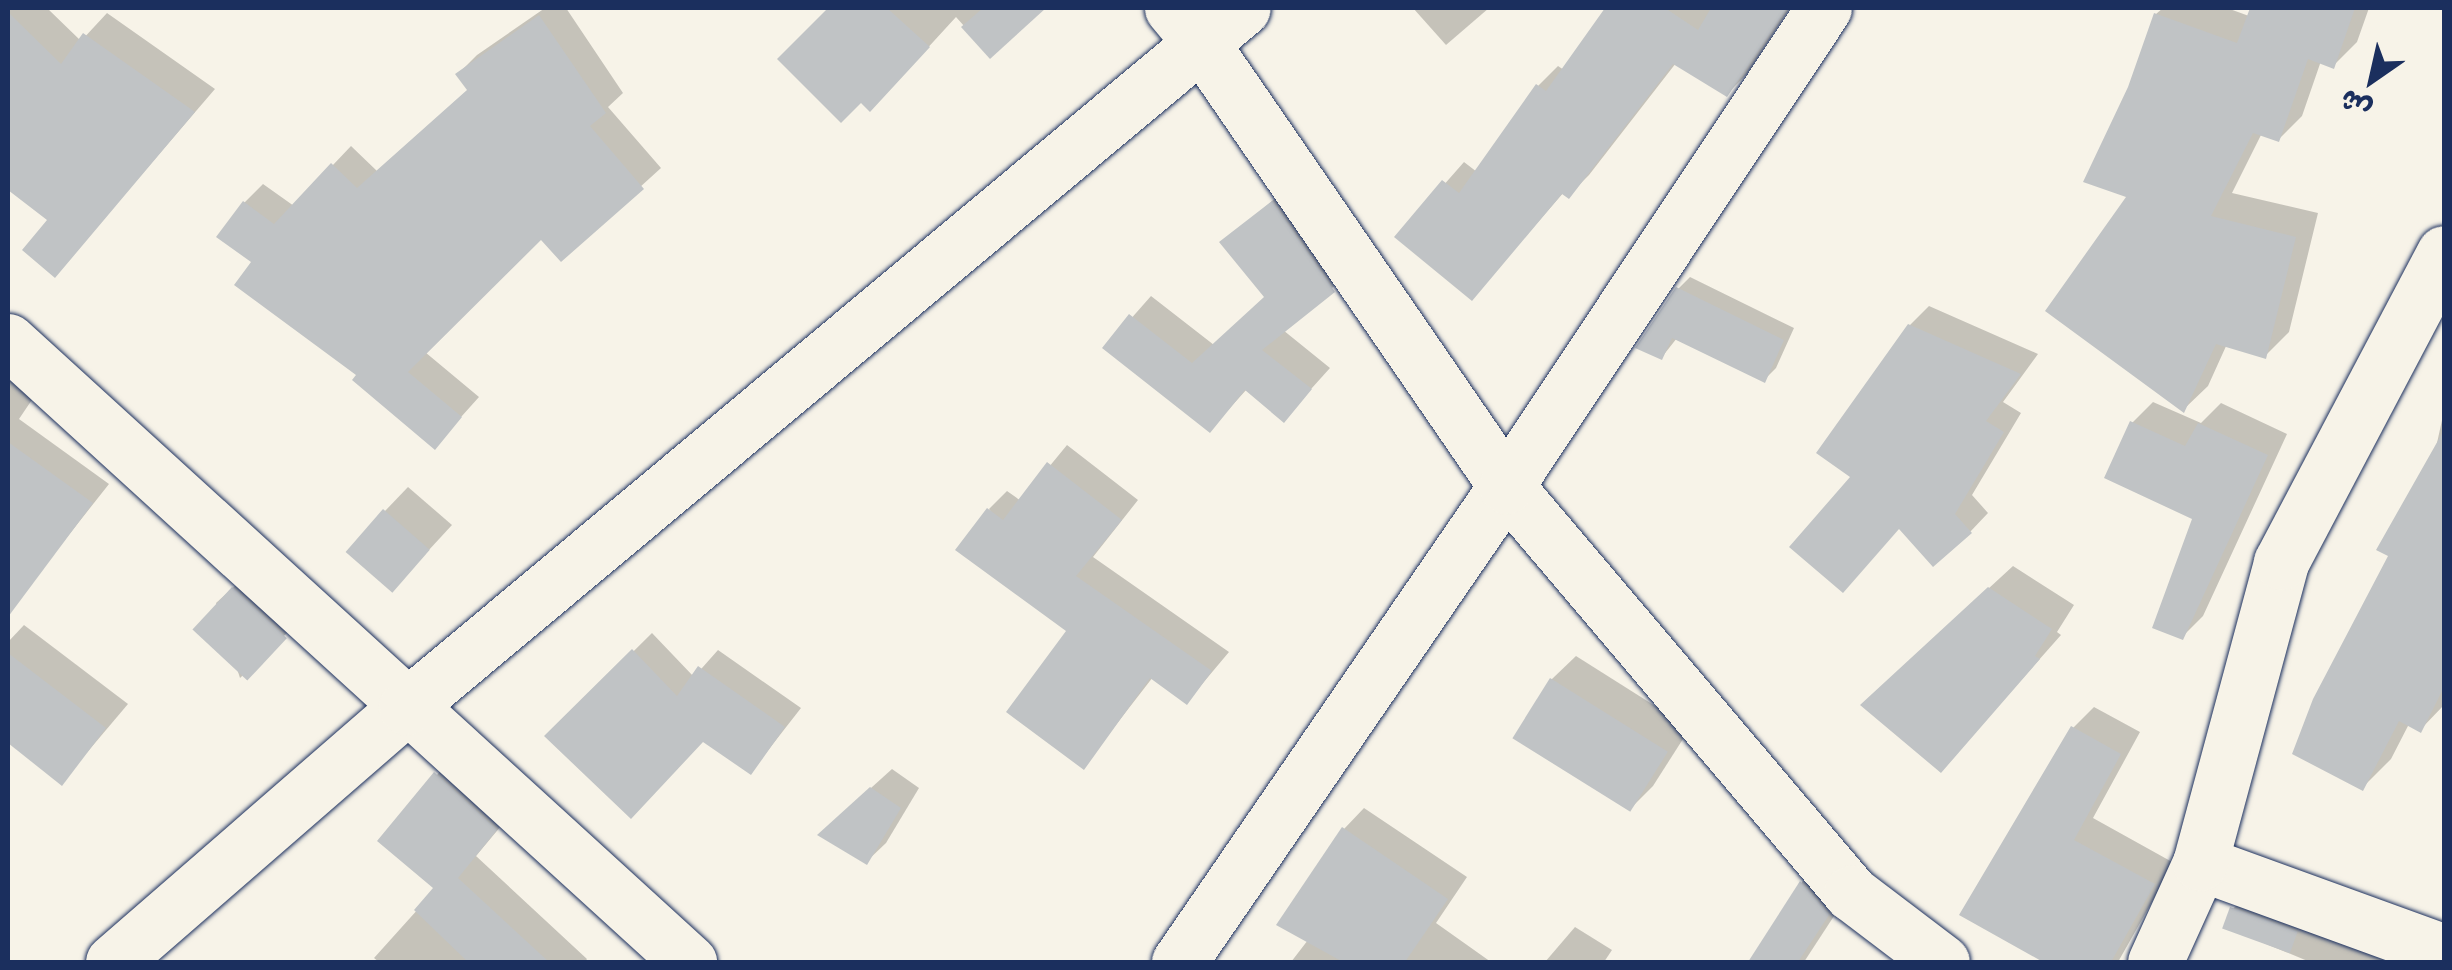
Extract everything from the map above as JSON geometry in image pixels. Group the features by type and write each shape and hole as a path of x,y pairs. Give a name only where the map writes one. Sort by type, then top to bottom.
{"street":[{"path":"113,962 1187,26 1243,8"},
{"path":"1179,962 1506,486 1824,8"},
{"path":"1187,26 1506,486 1851,893 1942,962"},
{"path":"2155,962 2200,863 2281,562 2444,253"},
{"path":"8,341 690,962"},
{"path":"2200,863 2444,952"}],"building":[{"path":"828,8 887,8 930,47 870,112 861,103 841,123 777,59"},
{"path":"983,8 1046,8 990,59 961,27"},
{"path":"1605,8 1665,8 1698,30 1711,8 1787,8 1727,97 1673,64 1569,199 1562,194 1472,301 1394,237 1442,180 1459,193 1536,84 1546,91"},
{"path":"2250,8 2355,8 2334,69 2308,59 2279,142 2253,133 2211,216 2296,237 2266,359 2216,344 2184,413 2045,311 2126,197 2083,182 2128,87 2154,13 2237,43"},
{"path":"8,12 61,64 83,33 195,112 55,278 22,250 47,220 8,190"},
{"path":"539,15 606,113 590,126 644,189 561,262 541,240 408,372 462,417 435,450 352,380 356,375 234,285 251,262 216,237 243,201 274,224 331,163 357,188 467,90 455,74"},
{"path":"1272,201 1335,292 1262,350 1312,389 1284,423 1245,390 1210,433 1102,348 1129,314 1192,363 1264,297 1219,242"},
{"path":"1676,287 1784,340 1765,383 1672,338 1662,360 1635,348"},
{"path":"1908,324 2021,374 1986,421 2004,432 1955,514 1972,533 1933,567 1899,529 1843,593 1789,547 1850,477 1816,453"},
{"path":"2130,421 2185,446 2198,423 2268,455 2183,640 2152,628 2192,519 2104,478"},
{"path":"2444,430 2444,687 2421,733 2399,721 2363,791 2292,754 2313,699 2388,556 2376,550"},
{"path":"8,442 93,503 8,617"},
{"path":"1047,462 1122,520 1076,576 1212,671 1187,705 1150,678 1084,770 1006,712 1066,631 955,550 987,508 1003,520"},
{"path":"383,509 430,550 392,593 346,552"},
{"path":"232,587 287,638 247,681 192,629"},
{"path":"1988,587 2052,629 2035,656 2040,659 1941,773 1860,705"},
{"path":"632,649 677,696 698,666 785,727 751,775 703,742 631,819 544,736"},
{"path":"8,653 106,728 62,786 8,743"},
{"path":"1550,678 1668,752 1630,812 1512,738"},
{"path":"2071,726 2121,754 2074,840 2155,884 2111,962 2043,962 1959,915"},
{"path":"434,772 497,830 458,878 549,962 468,962 414,910 433,888 377,841"},
{"path":"870,787 901,808 867,865 817,835"},
{"path":"1342,827 1448,899 1405,962 1343,962 1276,925"},
{"path":"1800,881 1829,915 1798,962 1748,962"},
{"path":"2230,907 2298,932 2290,953 2222,929"}]}
